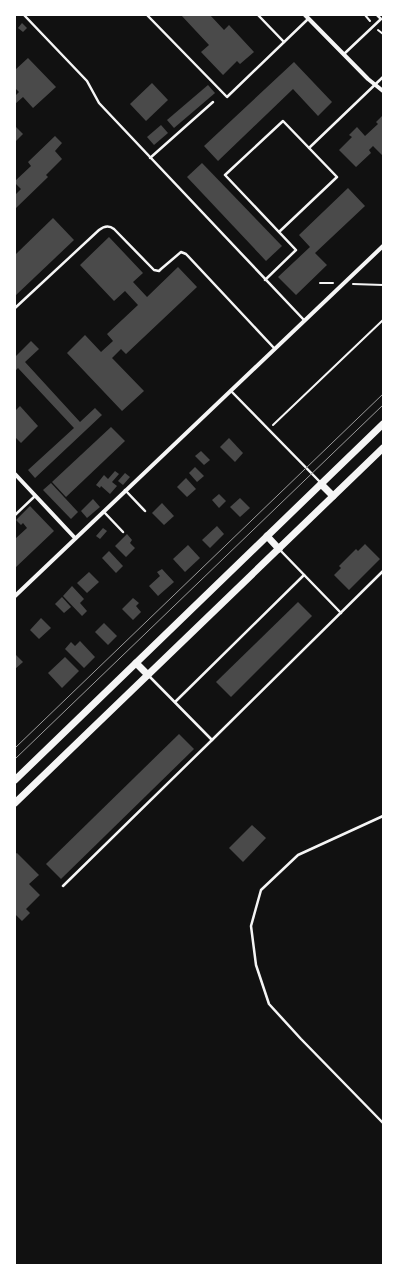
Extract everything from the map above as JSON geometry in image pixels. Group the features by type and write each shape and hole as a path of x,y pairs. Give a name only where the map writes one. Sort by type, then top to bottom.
{"main road":[{"path":"15,780 383,424"},
{"path":"15,803 383,448"},
{"path":"321,484 333,496"},
{"path":"266,536 278,549"},
{"path":"136,663 148,675"}],"street":[{"path":"307,17 344,55 383,91"},
{"path":"15,596 274,348 383,246"},
{"path":"15,474 75,538"}],"lane":[{"path":"24,15 87,81 99,103 304,320"},
{"path":"147,15 227,97 284,42 307,17"},
{"path":"258,15 284,42"},
{"path":"377,15 381,19"},
{"path":"344,55 383,16"},
{"path":"309,148 383,77"},
{"path":"150,158 213,102"},
{"path":"265,280 296,250 225,176 283,121 337,177 279,232"},
{"path":"15,308 99,230 109,226 114,229 156,271 161,269 181,252 186,254 274,348"},
{"path":"230,390 321,484"},
{"path":"126,490 145,511"},
{"path":"15,515 35,496"},
{"path":"103,512 123,532"},
{"path":"278,549 341,613"},
{"path":"63,886 383,571"},
{"path":"175,702 304,575"},
{"path":"15,588 19,593"},
{"path":"148,675 212,740"},
{"path":"383,816 298,855 262,890 251,926 256,966 269,1004 383,1123"}],"path":[{"path":"268,430 383,320"}],"building":[{"path":"181,15 210,15 224,30 229,25 254,52 240,64 237,61 223,75 201,52 209,45"},
{"path":"22,23 27,28 23,32 18,28"},
{"path":"28,58 56,87 33,108 23,97 15,104 15,96 19,92 15,88 15,70"},
{"path":"294,62 332,102 318,116 293,89 218,161 204,146"},
{"path":"152,83 168,100 146,121 130,104"},
{"path":"208,85 215,93 174,128 167,120"},
{"path":"383,115 383,156 373,146 369,150 371,153 356,167 339,150 352,137 349,135 357,127 365,136 378,124 376,122"},
{"path":"161,125 168,133 154,145 147,137"},
{"path":"15,126 23,134 15,142"},
{"path":"55,136 62,143 55,151 62,159 46,175 48,177 15,209 15,195 21,189 15,181 31,166 28,162"},
{"path":"202,163 282,246 266,261 187,177"},
{"path":"348,188 365,206 315,253 327,265 296,295 278,277 310,247 299,235"},
{"path":"53,218 74,240 15,296 15,255"},
{"path":"109,237 143,273 133,282 147,297 178,267 197,287 126,354 121,349 112,358 144,391 122,411 67,353 85,335 101,352 113,341 107,334 138,305 125,291 114,301 80,265"},
{"path":"31,341 39,349 25,362 80,422 95,408 102,415 35,478 28,470 74,428 18,368 15,371 15,357"},
{"path":"20,406 38,426 21,443 15,437 15,411"},
{"path":"111,427 125,441 66,497 52,482"},
{"path":"229,438 243,453 235,462 220,447"},
{"path":"201,451 210,460 204,465 195,456"},
{"path":"195,467 204,476 197,482 189,473"},
{"path":"115,471 119,474 112,482 117,486 110,494 101,486 100,488 96,485 104,475 108,479"},
{"path":"125,473 130,477 123,485 118,481"},
{"path":"186,478 196,489 187,497 177,487"},
{"path":"51,483 78,512 71,519 43,490"},
{"path":"219,494 226,501 219,508 212,500"},
{"path":"240,498 250,508 240,517 230,507"},
{"path":"93,499 100,507 87,518 81,511"},
{"path":"162,503 174,516 164,525 152,513"},
{"path":"30,506 54,531 15,568 15,539 27,528 23,523 21,525 16,520"},
{"path":"217,526 224,534 210,548 202,540"},
{"path":"103,528 107,531 100,539 96,536"},
{"path":"127,534 132,540 130,543 135,548 126,557 115,546"},
{"path":"365,544 380,559 349,590 334,575 341,568 339,566 356,549 358,551"},
{"path":"188,545 200,558 185,572 173,559"},
{"path":"109,551 123,566 116,573 102,558"},
{"path":"162,569 174,582 158,596 149,586 160,576 157,572"},
{"path":"89,572 99,582 87,593 77,583"},
{"path":"72,586 84,599 80,603 87,611 82,616 63,596"},
{"path":"62,597 71,607 64,613 55,604"},
{"path":"133,598 139,603 136,606 141,612 133,620 122,609"},
{"path":"298,602 312,616 231,697 216,682"},
{"path":"41,618 51,628 39,639 30,630"},
{"path":"104,623 117,636 108,645 95,632"},
{"path":"80,641 95,657 84,668 65,649 71,642 75,646"},
{"path":"15,654 23,662 15,669"},
{"path":"65,657 79,671 62,688 48,673"},
{"path":"179,734 194,749 61,879 46,864"},
{"path":"252,825 266,838 243,862 229,848"},
{"path":"17,853 39,875 29,884 40,895 26,909 30,913 22,921 15,914 15,854"}],"tram line":[{"path":"15,748 383,394"},
{"path":"15,759 383,405"}]}
